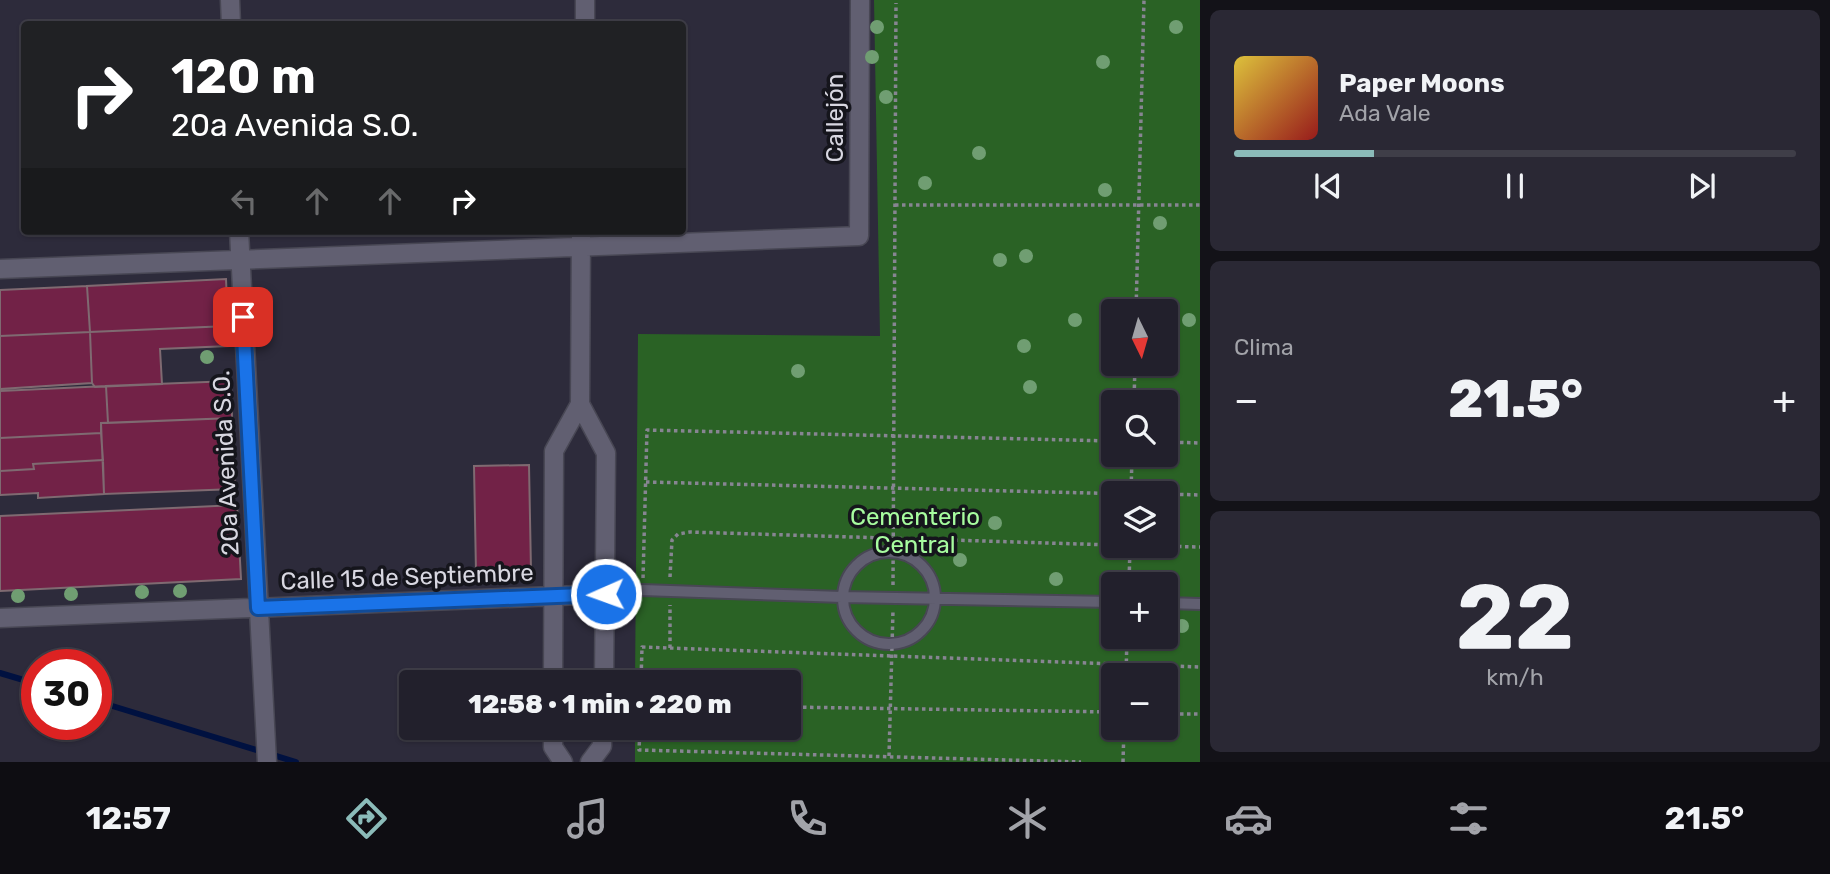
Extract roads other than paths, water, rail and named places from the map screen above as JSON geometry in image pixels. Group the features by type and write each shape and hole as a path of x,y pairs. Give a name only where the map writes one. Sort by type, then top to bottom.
{"street":[{"path":"230,0 231,21"},
{"path":"584,21 585,0"},
{"name":"Callejón","path":"581,240 859,236 860,0"},
{"name":"20a Avenida S.O.","path":"239,235 267,762"},
{"path":"0,269 240,262 581,240 580,404 606,453 604,670"},
{"path":"553,670 554,451 580,404"},
{"name":"Calle 15 de Septiembre","path":"0,618 606,594"},
{"path":"553,740 553,747 562,762"},
{"path":"590,762 602,746 602,740"}],"lane":[{"path":"878,552 894,552 910,556 924,567 933,581 936,598 934,612 928,624 906,641 892,644 864,637 853,627 842,597 852,570 863,559 878,552"},
{"path":"606,594 642,590 1101,602"},
{"path":"1178,603 1200,604"}],"waterway":[{"path":"0,673 21,679"},
{"path":"112,706 296,762"}],"park label":[{"name":"Cementerio Central","path":"915,531"}]}
